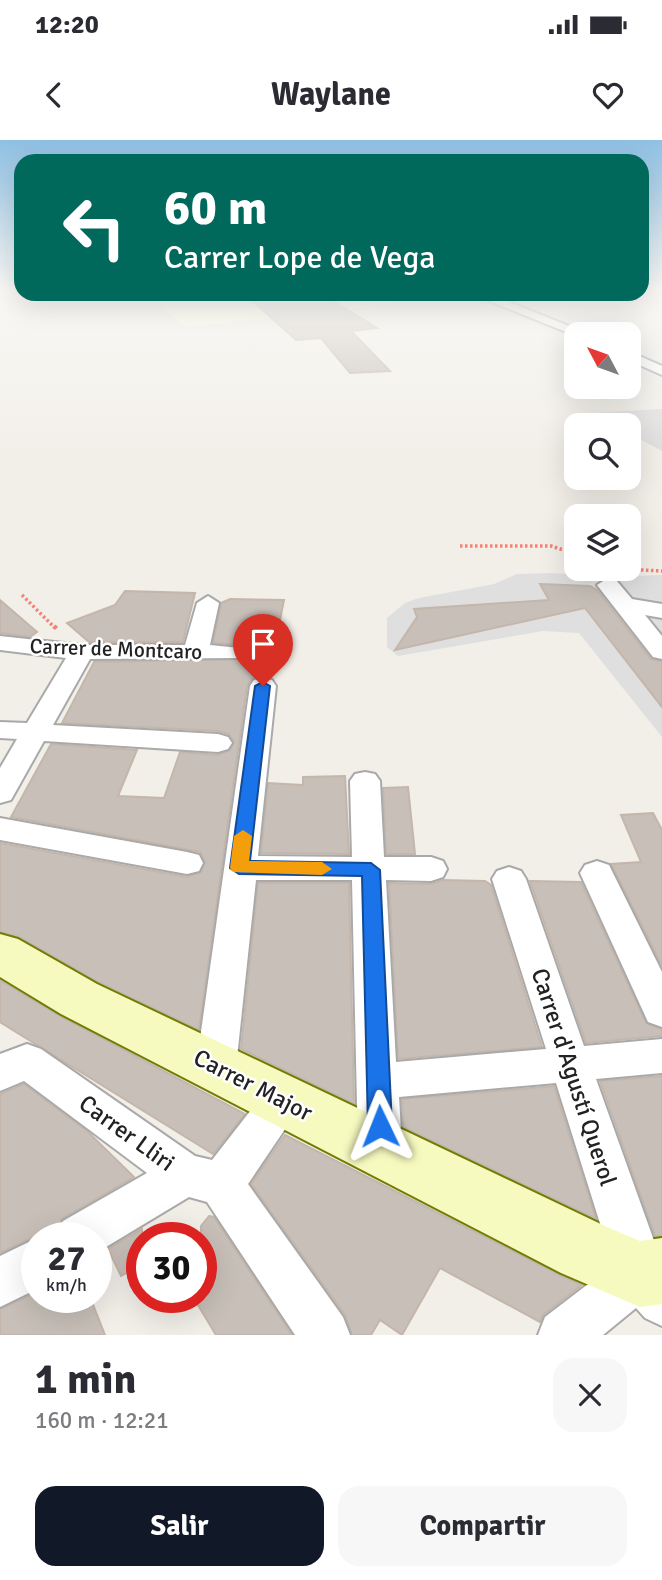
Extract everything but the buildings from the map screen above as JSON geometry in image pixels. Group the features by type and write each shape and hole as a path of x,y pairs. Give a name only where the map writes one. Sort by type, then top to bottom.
{"street":[{"path":"641,361 662,371"},
{"path":"613,581 623,605 662,652"},
{"path":"196,652 208,603"},
{"path":"623,605 662,611"},
{"name":"Carrer de Montcaro","path":"0,643 82,652 231,653"},
{"path":"0,793 82,652"},
{"path":"216,1067 263,686"},
{"path":"0,730 218,743"},
{"path":"365,781 371,870 380,1149"},
{"path":"0,829 187,863"},
{"path":"239,868 430,869"},
{"path":"597,873 662,1011"},
{"name":"Carrer d'Agustí Querol","path":"509,879 571,1065 654,1282"},
{"name":"Carrer Major","path":"0,953 79,999 584,1250 654,1282"},
{"path":"378,1081 662,1056"},
{"name":"Carrer Lliri","path":"13,1067 203,1180 325,1335"},
{"path":"112,1222 203,1180 283,1101"},
{"path":"0,1283 21,1271"},
{"path":"563,1335 654,1282"}],"path":[{"path":"460,546 551,546 564,550"},
{"path":"641,573 662,571"},
{"path":"22,595 82,652"}],"shaded area":[{"path":"662,409 662,451 641,440 641,413 592,413"},
{"path":"517,574 564,574 564,581 641,581 641,576 662,575 662,737 579,633 543,631 398,656 387,647 387,618 405,603 494,584"}],"slow traffic":[{"path":"243,836 239,868 322,869"}],"route":[{"path":"263,686 239,868 371,870 380,1126"}]}
